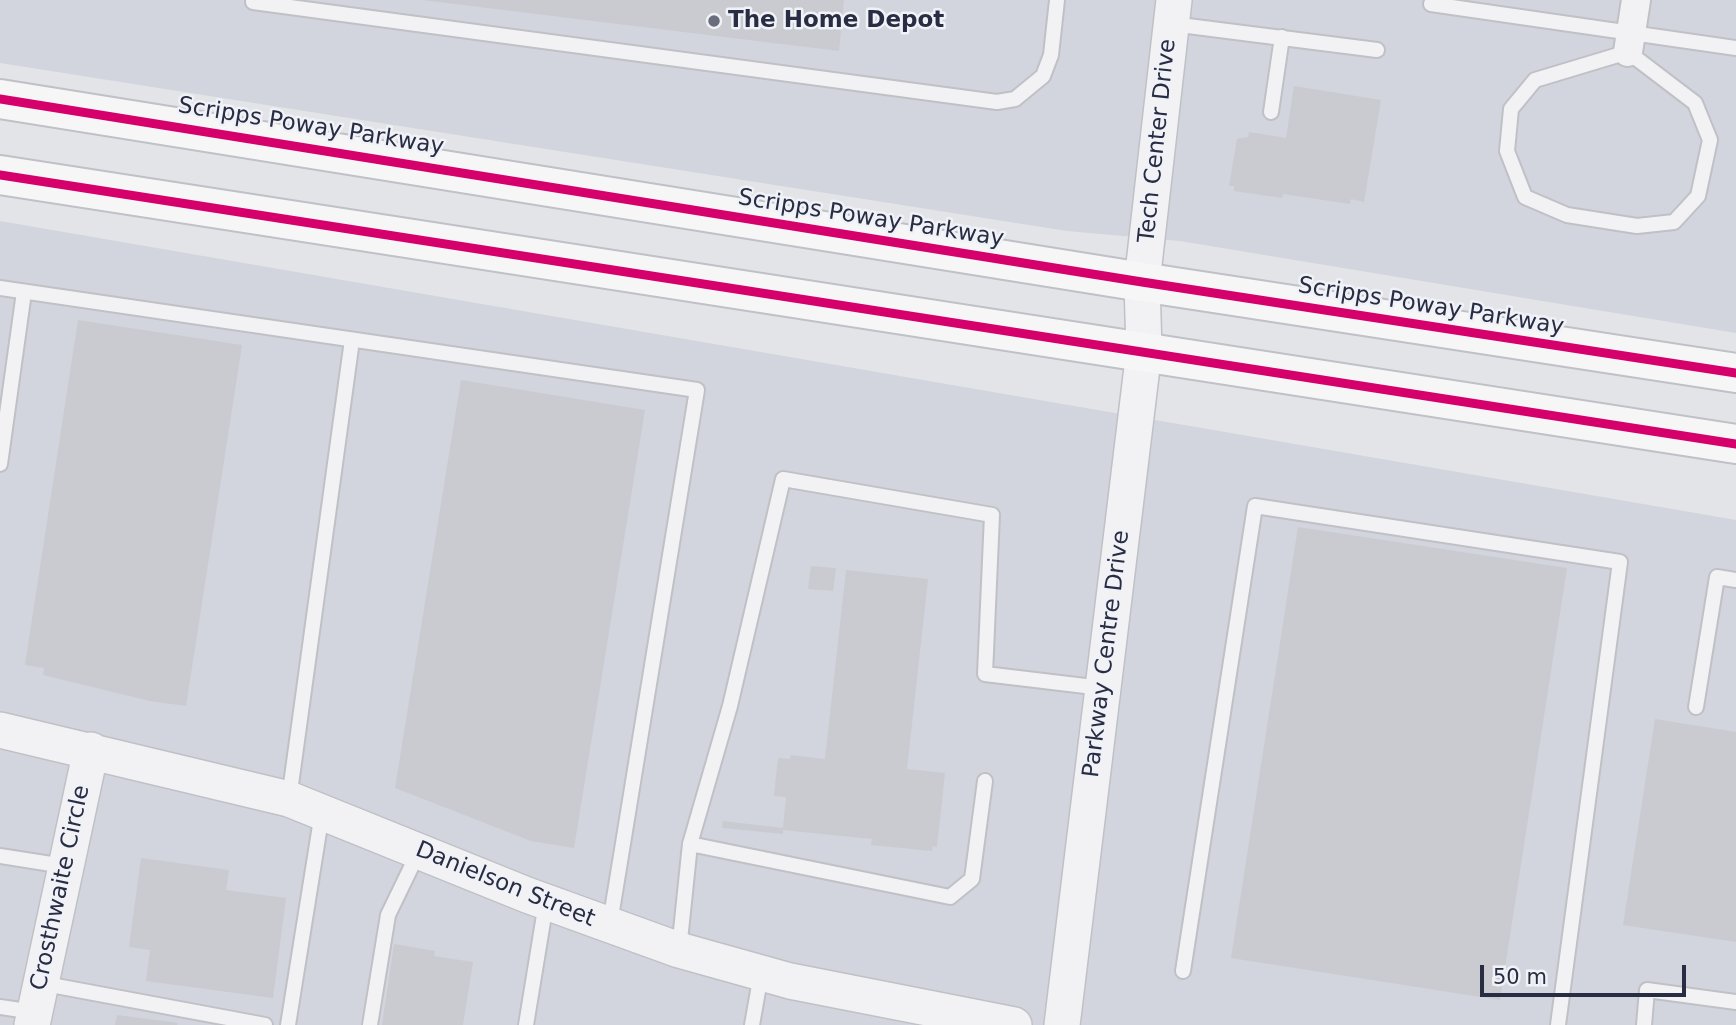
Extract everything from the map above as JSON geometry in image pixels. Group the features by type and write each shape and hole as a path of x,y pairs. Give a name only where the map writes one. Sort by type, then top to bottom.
{"main road":[{"name":"Scripps Poway Parkway","path":"0,99 1142,282 1736,373"},
{"path":"0,175 1736,444"}],"street":[{"path":"1630,41 1636,0"},
{"name":"Tech Center Drive","path":"1142,282 1172,12"},
{"name":"Parkway Centre Drive","path":"1062,1025 1144,351 1142,282"},
{"name":"Danielson Street","path":"0,730 289,799 547,902 679,950 761,973 1014,1025"},
{"name":"Crosthwaite Circle","path":"36,1007 64,866 91,750"}],"lane":[{"path":"249,1 997,102 1015,99 1043,76 1051,54 1057,0"},
{"path":"1431,4 1630,41 1736,48"},
{"path":"1172,12 1282,37 1377,50"},
{"path":"1271,112 1282,37"},
{"path":"1630,41 1695,103 1710,141 1698,197 1674,222 1637,226 1567,215 1525,197 1507,151 1511,109 1535,80 1630,41"},
{"path":"0,288 697,390 620,879 609,926"},
{"path":"0,464 24,292"},
{"path":"289,799 352,340"},
{"path":"679,950 690,844 733,693 783,479 992,515 985,674 1103,688"},
{"path":"1183,971 1255,506 1620,562 1558,1025"},
{"path":"1696,706 1717,577 1736,580"},
{"path":"690,844 950,897 972,879 985,781"},
{"path":"288,1025 323,812"},
{"path":"370,1025 388,915 419,851"},
{"path":"0,856 64,866"},
{"path":"527,1025 547,902"},
{"path":"752,1025 761,973"},
{"path":"1644,1025 1647,990 1736,1002"},
{"path":"0,1007 36,1007 265,1025"}],"shaded area":[{"path":"0,0 1736,0 1736,333 1180,241 1067,231 0,63"},
{"path":"0,221 1736,520 1736,1025 0,1025"}],"building":[{"name":"The Home Depot","path":"422,0 844,0 839,51"},
{"path":"1294,86 1381,100 1364,202 1351,199 1350,204 1283,194 1282,198 1234,191 1234,186 1229,186 1237,139 1248,137 1249,132 1286,138"},
{"path":"78,320 242,345 186,706 150,701 43,675 44,668 25,665"},
{"path":"461,380 645,410 574,848 531,841 395,788"},
{"path":"1298,527 1567,568 1500,1000 1231,958"},
{"path":"811,566 836,568 833,591 808,589"},
{"path":"846,570 928,579 907,769 945,773 937,847 933,846 932,851 871,845 872,839 783,830 783,834 722,828 723,821 783,828 786,797 774,796 778,758 790,759 791,755 825,759"},
{"path":"1655,719 1736,732 1736,942 1623,925"},
{"path":"141,858 229,870 226,890 286,898 273,998 146,981 150,950 129,947"},
{"path":"394,944 435,951 434,956 473,962 463,1025 382,1025"},
{"path":"117,1015 178,1023 115,1025"}],"cycle path":[{"path":"0,99 1142,282 1736,373"},
{"path":"0,175 1736,444"}],"place":[{"name":"The Home Depot","path":"714,21"}]}
